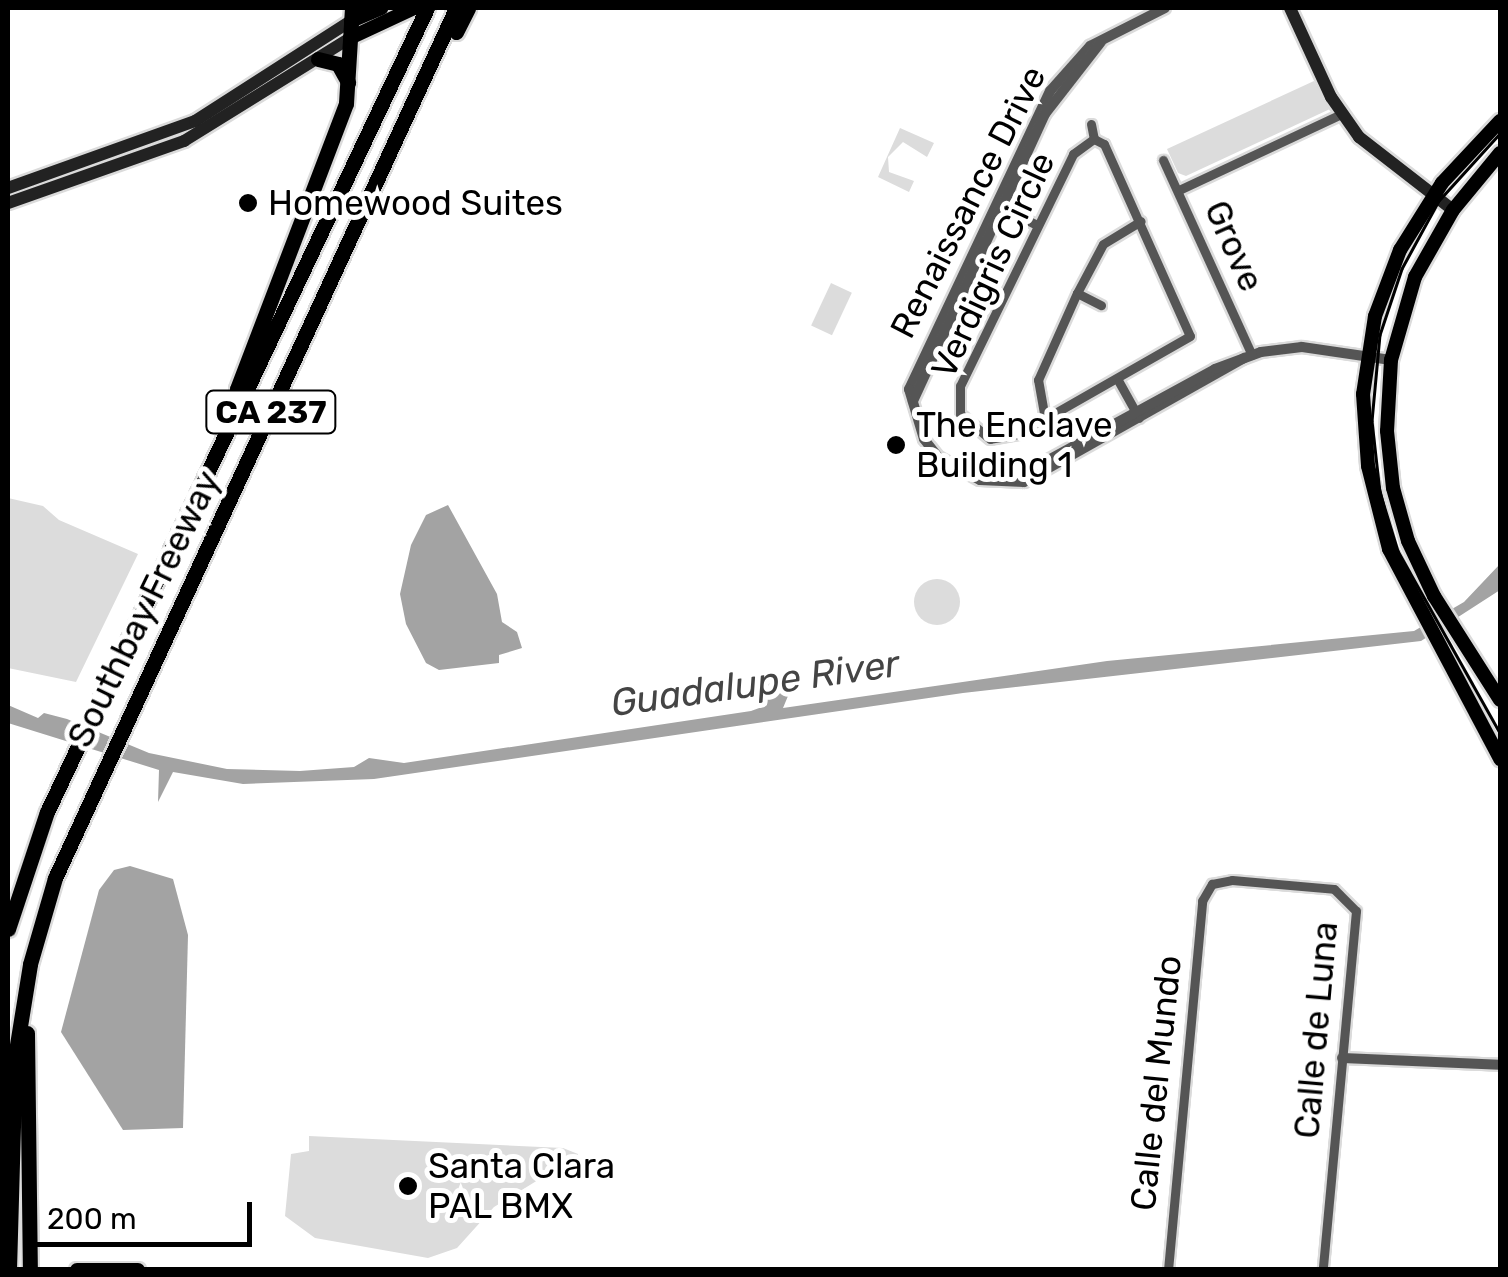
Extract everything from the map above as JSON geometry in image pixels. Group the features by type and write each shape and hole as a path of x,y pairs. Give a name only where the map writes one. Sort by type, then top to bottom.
{"highway":[{"name":"Southbay Freeway","path":"8,930 61,781 427,8"},
{"name":"Southbay Freeway","path":"8,1270 15,1056 30,964 91,789 412,115 456,8"},
{"path":"412,115 468,8"},
{"path":"238,412 238,389 349,86 352,14"},
{"path":"318,59 338,64 349,86"},
{"path":"30,964 25,1100 30,1261"}],"main road":[{"path":"8,188 195,121 352,14 382,15 414,8"},
{"path":"1290,8 1342,114 1381,160 1452,210"},
{"path":"8,202 184,141 382,15"},
{"path":"1500,121 1432,196 1386,282 1366,356 1368,466 1396,567 1500,759"},
{"path":"1500,154 1452,210 1415,278 1391,360 1390,467 1416,557 1500,700"},
{"path":"77,1270 138,1270"}],"street":[{"name":"Renaissance Drive","path":"1165,8 1075,59 1050,91 913,402 924,439 938,457 980,480 1010,482 1248,356 1302,346 1391,360"},
{"path":"1179,190 1342,114"},
{"name":"Verdigris Circle","path":"1090,124 1094,140"},
{"name":"Verdigris Circle","path":"1094,140 1104,144 1190,336 1118,382 1006,439 990,439 970,429 959,400 1073,154 1094,140"},
{"name":"Grove","path":"1162,160 1179,190 1248,356"},
{"path":"997,206 1037,225"},
{"path":"1045,419 1038,380 1077,293 1103,244 1141,222"},
{"path":"1077,293 1101,305"},
{"path":"1118,382 1138,416"},
{"name":"Calle de Luna","path":"1202,901 1212,884 1232,880 1334,890 1348,897 1356,919 1323,1270"},
{"name":"Calle del Mundo","path":"1168,1270 1202,901"},
{"path":"1342,1058 1500,1065"}],"shaded area":[{"path":"1314,81 1330,109 1186,176 1178,173 1167,149"},
{"path":"900,128 934,143 927,157 903,142 888,157 889,172 914,181 909,192 878,177"},
{"path":"831,283 852,293 832,335 811,326"},
{"path":"8,498 43,506 59,520 138,554 76,682 8,668"},
{"path":"448,505 497,594 502,622 517,632 522,648 499,655 499,663 439,670 426,663 406,624 400,594 411,545 426,515"},
{"path":"1500,564 1500,590 1421,641 963,693 374,779 243,784 173,772 158,802 159,770 8,723 8,705 38,718 44,713 67,719 149,753 227,769 300,771 354,767 369,758 404,763 751,711 767,705 762,685 788,679 793,684 783,708 1107,661 1414,631 1464,602"},
{"path":"937,579 953,586 960,602 953,618 937,625 921,618 914,602 921,586"},
{"path":"130,866 173,879 188,935 183,1128 123,1130 61,1032 99,890 114,870"},
{"name":"Santa Clara PAL BMX","path":"309,1136 563,1148 578,1154 579,1163 564,1164 494,1207 457,1248 428,1258 315,1238 285,1216 291,1154 309,1151"}],"tram line":[{"path":"1500,134 1439,201 1402,269 1380,335 1372,421 1380,492 1398,551 1500,733"}],"place":[{"name":"Homewood Suites","path":"248,203"},
{"name":"The Enclave Building 1","path":"896,445"},
{"name":"Santa Clara PAL BMX","path":"408,1186"}],"water label":[{"name":"Guadalupe River","path":"755,684"}]}
